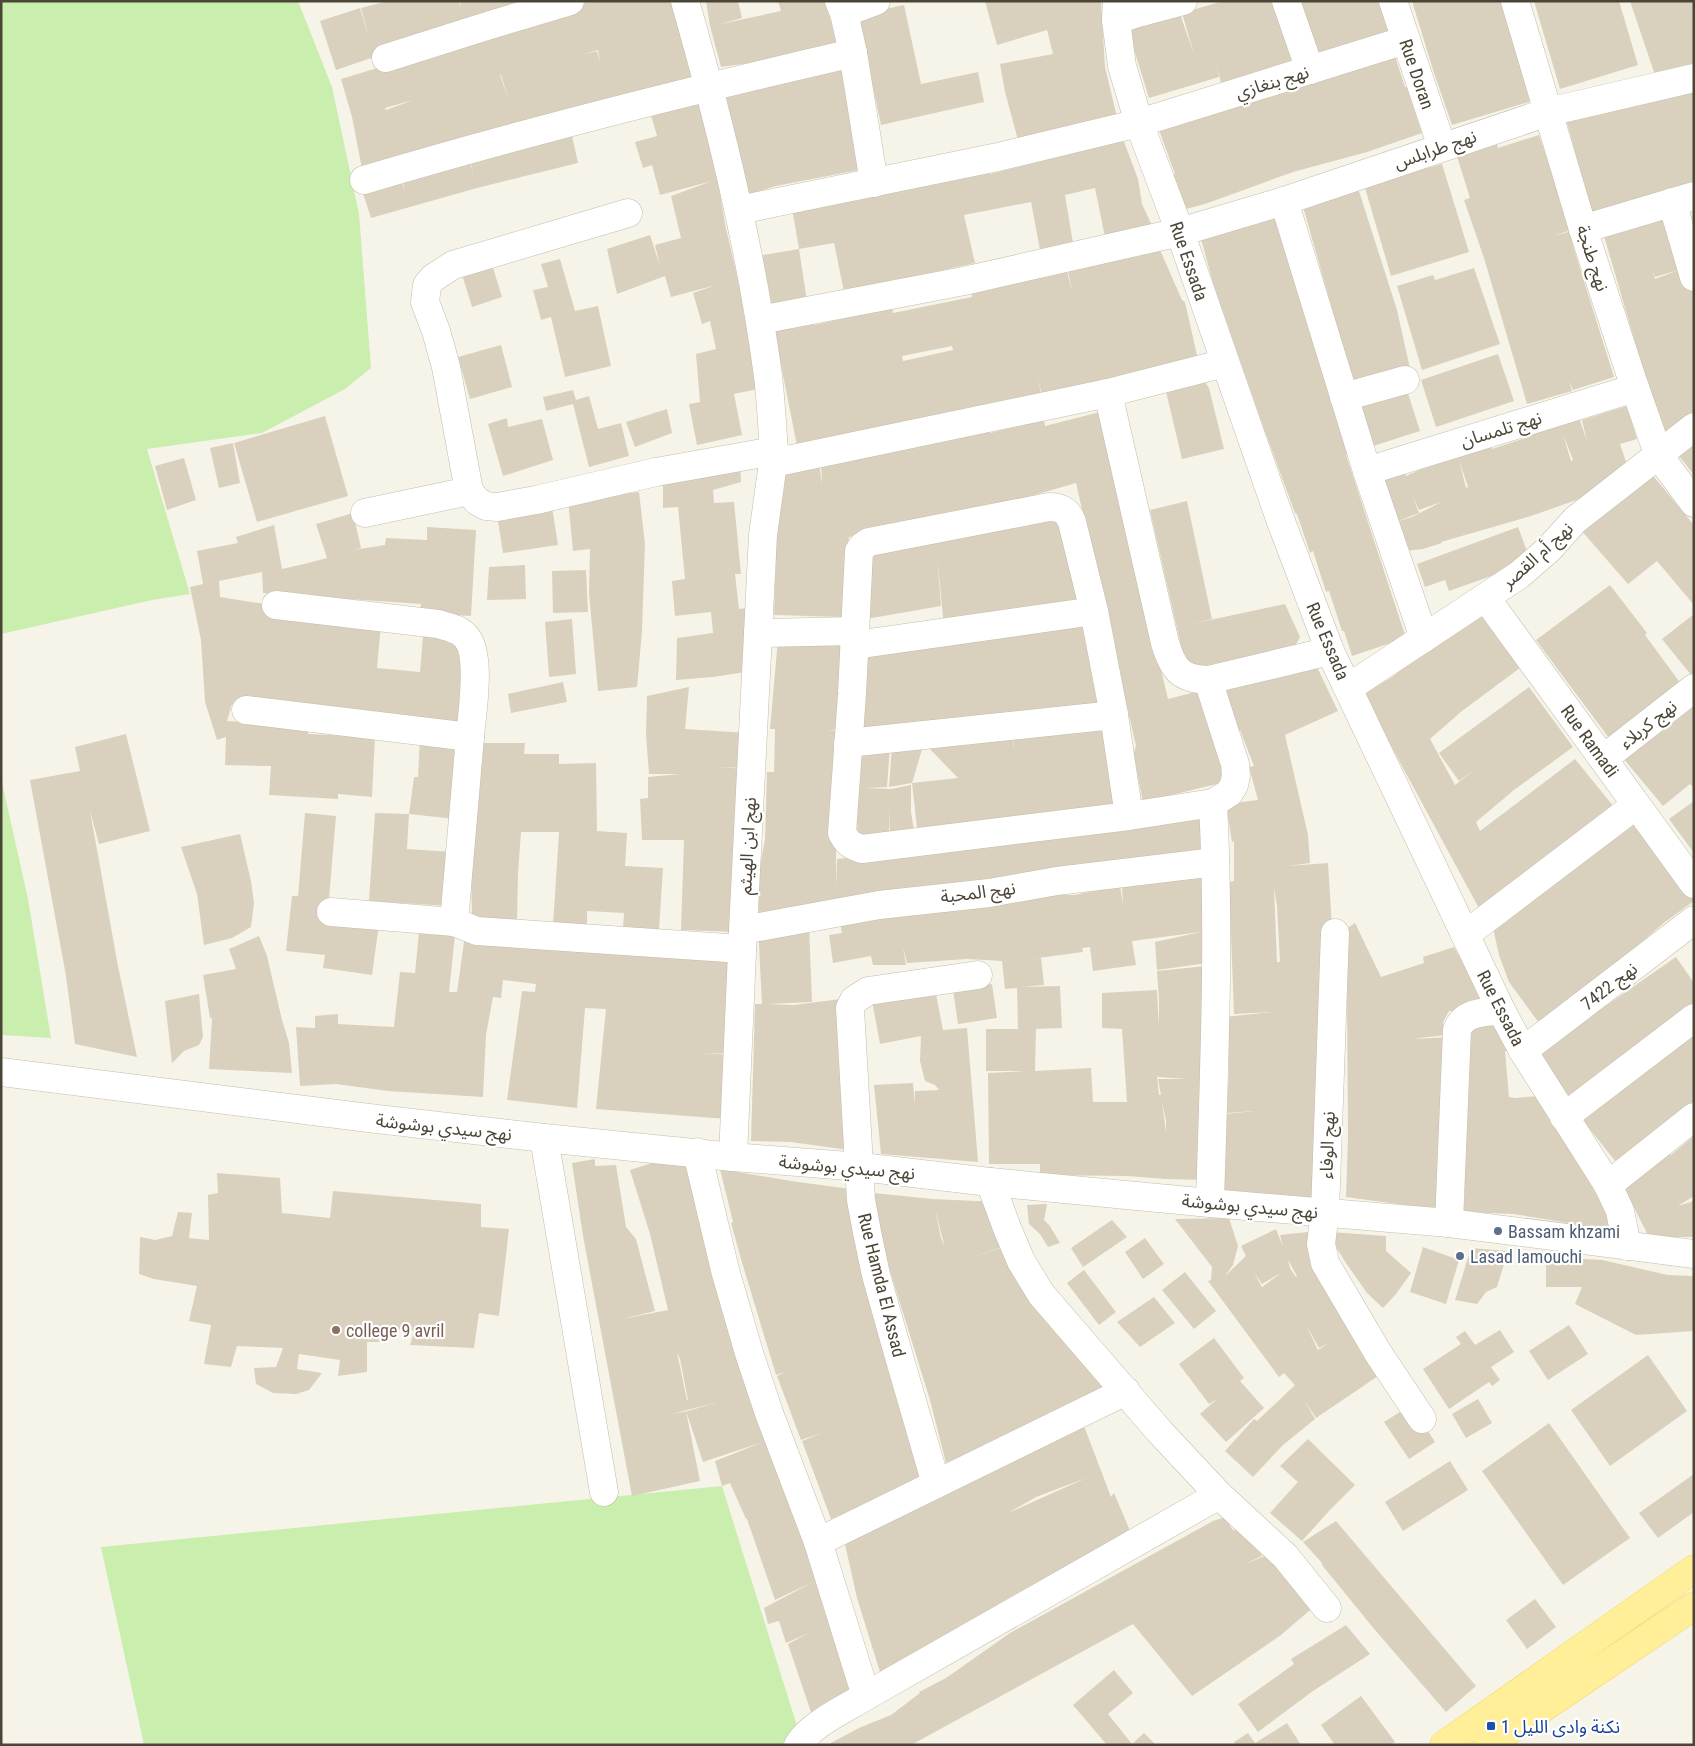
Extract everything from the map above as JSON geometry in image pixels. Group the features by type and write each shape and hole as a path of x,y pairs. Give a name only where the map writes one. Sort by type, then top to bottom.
{"main road":[{"path":"1444,1745 1694,1569"},
{"path":"1488,1745 1694,1606"}],"street":[{"path":"386,58 570,1"},
{"name":"نهج ابن الهيثم","path":"685,1 710,86 760,320 768,378 773,457 764,535 758,633 733,1156"},
{"path":"874,183 853,53 841,7 876,1"},
{"path":"1117,11 1138,13 1183,1"},
{"path":"1286,1 1310,70"},
{"name":"Rue Doran","path":"1393,1 1442,147"},
{"name":"نهج طنجة","path":"1515,1 1583,228 1658,456 1694,503"},
{"name":"Rue Essada","path":"1117,11 1122,66 1139,123 1180,232 1280,519 1330,651 1501,1010 1524,1051 1608,1185 1620,1212 1626,1246"},
{"name":"نهج بنغازي","path":"738,210 998,157 1139,123 1406,40"},
{"path":"364,180 505,139 710,86 853,53"},
{"name":"نهج طرابلس","path":"760,320 964,281 1180,232 1284,201 1548,112 1694,78"},
{"path":"1583,228 1683,199 1694,277"},
{"path":"1284,201 1367,470 1424,638"},
{"path":"628,212 453,265 433,278 428,286 425,302 446,367 469,491 477,501 486,506 497,507 536,500 656,472 773,457 1108,393 1225,363"},
{"path":"1344,397 1405,380"},
{"name":"نهج تلمسان","path":"1367,470 1635,388"},
{"path":"1108,393 1168,654 1182,674 1192,679 1208,680 1330,651"},
{"name":"نهج أم القصر","path":"1348,688 1486,598 1534,562 1576,520 1694,427"},
{"path":"365,513 469,491"},
{"path":"1129,816 1114,716 1094,611 1070,516 1061,509 1049,507 868,542 863,546 858,557 855,638 842,833 849,844 854,847 862,849 1129,816 1213,803 1228,793 1234,785 1236,775 1235,764 1208,680"},
{"name":"Rue Ramadi","path":"1486,598 1694,884"},
{"path":"276,605 438,624 453,628 466,635 473,647 475,660 470,737 454,922"},
{"path":"758,633 855,638 1094,611"},
{"name":"نهج كربلاء","path":"1603,760 1694,688"},
{"path":"246,710 470,737"},
{"path":"848,743 1114,716"},
{"path":"1210,1203 1215,996 1213,803"},
{"path":"1465,935 1636,805"},
{"name":"نهج المحبة","path":"331,912 454,922 468,929 486,932 743,940 879,905 989,893 1056,881 1215,862"},
{"name":"نهج 7422","path":"1524,1051 1694,920"},
{"name":"نهج الوفاء","path":"1335,933 1325,1212 1321,1244 1325,1263 1378,1353 1422,1419"},
{"name":"Rue Hamda El Assad","path":"936,1484 876,1276 861,1200 861,1167 850,1008 854,1000 868,991 978,975"},
{"path":"1448,1223 1457,1030 1465,1017 1501,1010"},
{"path":"1564,1116 1694,1018"},
{"name":"نهج سيدي بوشوشة","path":"1,1072 377,1120 544,1138 861,1167 990,1182 1210,1203 1448,1223 1694,1254"},
{"path":"1608,1185 1694,1117"},
{"path":"544,1138 604,1492"},
{"path":"697,1152 725,1270 749,1353 818,1542 866,1696"},
{"path":"990,1182 1006,1228 1021,1261 1041,1294 1160,1432 1219,1494 1285,1556 1327,1608"},
{"path":"818,1542 1126,1391"},
{"path":"798,1745 801,1739 815,1727 866,1696 1219,1494"}],"green space":[{"path":"1,1 298,1 332,87 359,214 371,368 345,389 262,433 147,449 190,594 152,600 1,634"},
{"path":"1,778 28,899 51,1038 1,1035"},
{"path":"722,1486 803,1745 144,1745 101,1547"}],"building":[{"path":"388,1 458,1 461,8 459,1 538,1 336,70 320,21 360,8 369,37 361,8"},
{"path":"591,1 672,1 695,81 363,174 352,117 341,79 404,60 403,56","holes":["413,100 386,110 385,108"]},
{"path":"706,1 738,1 742,18 721,24 781,11 778,1 826,1 837,46 792,57 721,67 710,26"},
{"path":"985,1 1101,1 1105,67 1117,117 1018,140 1005,92 1000,64 1053,54 1047,30 997,45"},
{"path":"1223,1 1278,1 1296,59 1221,83 1216,63 1219,77 1149,98 1128,30 1180,14 1194,54 1182,13"},
{"path":"1295,1 1382,1 1393,35 1314,57"},
{"path":"1412,1 1502,1 1532,101 1452,125"},
{"path":"1534,1 1619,1 1638,65 1560,89"},
{"path":"1630,1 1694,1 1694,65 1655,75"},
{"path":"904,5 921,84 978,72 984,102 881,125 858,15"},
{"path":"1395,56 1422,133 1367,152 1293,172 1205,204 1186,209 1181,205 1171,176 1175,174 1159,130"},
{"path":"845,67 864,169 776,186 746,195 725,94"},
{"path":"1694,84 1694,187 1594,220 1566,119"},
{"path":"697,93 713,151 725,224 752,341 758,389 734,394 742,435 697,445 689,404 700,402 696,354 716,349 710,321 702,324 693,293 716,285 671,297 665,276 617,294 607,249 650,235 660,266 655,245 681,238 671,196 712,181 660,195 652,165 643,168 635,142 657,136 649,108"},
{"path":"571,131 578,163 477,188 371,218 360,184 399,172 405,192 401,173 468,155 474,177 469,155"},
{"path":"1494,135 1498,148 1539,135 1571,230 1553,236 1572,231 1576,245 1573,246 1614,377 1573,390 1569,381 1572,391 1527,404 1484,258 1464,200 1470,198 1454,147"},
{"path":"1123,139 1138,179 1142,204 1155,232 1106,242 1095,188 1065,195 1074,249 1041,255 1031,202 964,215 975,263 844,292 834,243 799,249 792,208 988,161 991,174 1057,157 1056,149"},
{"path":"1442,164 1469,252 1391,276 1365,188 1401,175"},
{"path":"1357,185 1397,310 1411,373 1392,382 1391,379 1357,389 1348,365 1302,203"},
{"path":"1669,211 1694,294 1694,423 1664,437 1656,414 1604,236","holes":["1652,269 1655,277 1679,270 1655,279"]},
{"path":"1276,215 1351,454 1346,455 1406,638 1352,656 1329,591 1326,592 1313,551 1310,553 1263,426 1213,283 1200,235"},
{"path":"799,249 807,301 769,307 758,256"},
{"path":"1160,250 1182,300 1185,302 1199,364 1043,401 1038,378 1041,395 797,446 773,324 812,316 814,325 892,308 893,313 972,297 971,290 1066,268 1073,294 1067,267","holes":["952,346 953,350 903,361 902,356"]},
{"path":"490,258 502,297 472,307 460,268"},
{"path":"560,259 575,311 598,306 611,366 565,377 551,317 541,320 533,290 548,287 541,264"},
{"path":"1474,268 1500,344 1422,370 1397,286 1433,275 1435,280"},
{"path":"501,345 512,387 470,399 458,357"},
{"path":"1498,354 1514,401 1436,427 1421,380"},
{"path":"1203,379 1209,388 1224,449 1182,459 1164,383"},
{"path":"1405,384 1420,431 1370,447 1356,400"},
{"path":"573,390 576,400 589,396 598,429 621,423 629,456 589,467 573,404 546,411 543,397"},
{"path":"1627,406 1637,439 1620,444 1626,462 1623,479 1602,491 1531,516 1423,549 1405,551 1380,477 1403,470 1406,476 1488,439 1492,449 1528,437 1526,432 1578,415 1587,441 1582,420","holes":["1563,434 1573,460 1571,461","1459,460 1468,487 1466,488","1413,497 1419,510 1441,502 1412,517 1396,522 1419,513"]},
{"path":"667,409 672,433 635,447 626,422"},
{"path":"1100,412 1168,699 1203,690 1229,781 1143,802 1134,757 1132,758 1136,746 1076,483 1000,505 849,537 843,617 774,615 778,492 784,492 785,467 819,463 822,484 821,460 989,426 990,433 1044,420 1045,426"},
{"path":"325,416 348,496 257,522 234,443"},
{"path":"507,418 508,427 542,419 553,460 503,476 488,424"},
{"path":"1694,433 1694,475 1674,450"},
{"path":"233,443 240,483 219,488 210,448"},
{"path":"184,458 196,500 167,510 155,466"},
{"path":"740,459 741,482 713,490 714,503 734,502 741,574 735,574 739,609 755,607 752,671 676,680 677,638 713,633 711,612 675,616 672,581 685,579 678,507 663,508 663,482"},
{"path":"1649,471 1694,525 1694,605 1657,561 1628,584 1580,529"},
{"path":"639,492 645,544 642,631 637,687 598,691 589,593 590,549 573,551 568,499"},
{"path":"1187,501 1212,619 1191,624 1285,604 1300,637 1294,648 1214,667 1191,667 1182,650 1150,510"},
{"path":"552,507 558,545 503,553 497,515"},
{"path":"353,513 361,548 353,550 385,545 386,538 427,540 427,527 476,530 471,616 420,613 421,604 263,593 262,572 219,581 220,597 381,625 377,668 420,672 423,636 464,639 463,724 232,704 227,721 309,727 308,734 375,737 372,797 338,794 338,799 269,795 271,766 225,765 226,737 217,740 205,702 201,640 190,587 203,584 197,551 238,543 236,537 274,525 282,569 304,564 327,558 316,524"},
{"path":"1055,514 1081,609 944,627 937,555 941,606 866,619 871,556 935,537"},
{"path":"1518,527 1531,562 1449,591 1445,580 1425,587 1417,564"},
{"path":"525,565 526,599 487,600 489,567"},
{"path":"586,570 588,612 553,613 552,571"},
{"path":"1610,585 1647,633 1645,635 1681,684 1609,738 1536,640"},
{"path":"1482,607 1524,665 1462,711 1430,739 1455,785 1477,768 1459,781 1439,753 1529,687 1573,747 1514,790 1476,822 1480,831 1575,759 1618,812 1481,912 1363,694 1392,677"},
{"path":"1694,614 1694,675 1692,676 1662,639"},
{"path":"572,619 576,674 549,677 545,622"},
{"path":"1086,624 1105,708 862,734 866,649 917,644 971,642"},
{"path":"778,639 847,640 838,730 826,730 841,731 836,772 836,888 837,859 1207,817 1213,855 759,920 758,878 765,839 767,772 774,772 775,729 770,729"},
{"path":"1315,663 1338,711 1285,735 1308,835 1310,863 1288,866 1328,863 1334,959 1326,1197 1281,1198 1221,1195 1226,1114 1254,1111 1227,1113 1229,1070 1224,1017 1272,1012 1234,1014 1229,882 1234,881 1234,841 1232,842 1226,804 1258,800 1249,767 1254,766 1240,730 1229,733 1218,693 1271,675","holes":["1274,888 1277,906 1280,962 1277,962"]},
{"path":"563,682 567,702 511,713 508,694"},
{"path":"689,687 685,729 748,733 744,768 719,767 745,769 736,932 681,930 684,840 642,840 640,799 648,798 648,777 681,774 649,774 646,735 647,696"},
{"path":"1694,699 1694,788 1690,784 1663,806 1623,758"},
{"path":"1110,723 1120,814 918,837 912,783 958,778 924,743 1012,733 1014,750 1013,732"},
{"path":"126,734 150,831 99,844 90,811 118,966 137,1057 75,1044 66,976 30,780 80,771 75,747"},
{"path":"420,737 460,743 455,819 409,814 414,777 418,777"},
{"path":"478,743 525,743 524,754 559,754 559,764 596,763 597,831 627,833 625,866 663,868 659,930 623,929 624,913 587,911 587,927 553,926 559,832 521,832 517,922 472,920 471,870"},
{"path":"924,743 912,783 889,787 892,746"},
{"path":"890,747 887,787 866,788 891,789 911,785 911,812 915,837 890,839 890,806 889,841 858,847 856,788 859,749"},
{"path":"1694,801 1694,853 1669,819"},
{"path":"305,813 336,816 329,899 379,924 372,975 323,968 325,955 286,951 292,896 298,896"},
{"path":"375,813 409,814 407,849 453,852 449,906 369,901"},
{"path":"1635,815 1694,896 1694,901 1539,1023 1509,982 1499,955 1492,923"},
{"path":"240,834 254,903 251,927 232,938 204,945 197,894 181,847"},
{"path":"1210,877 1215,962 1157,970 1155,942 1201,932 1132,941 1136,965 1093,971 1090,947 1082,948 1083,952 1031,959 1041,958 1044,985 1022,987 1060,986 1062,1028 1036,1029 1035,1071 1091,1068 1093,1102 1127,1102 1122,1029 1102,1028 1102,993 1157,990 1159,1028 1157,971 1216,965 1210,1180 1127,1176 1040,1175 1040,1164 989,1164 988,1073 1026,1071 986,1071 986,1029 1018,1029 1017,988 1005,989 1002,961 967,959 907,963 903,947 906,965 873,965 871,956 833,963 829,935 842,933 838,912 1022,895 1075,895 1120,885 1123,906 1122,886","holes":["1157,1075 1158,1077 1187,1079 1158,1079 1161,1095 1159,1095","1162,1102 1166,1121 1166,1132"]},
{"path":"420,922 456,926 449,992 457,992 465,935 737,951 732,1054 701,1053 732,1055 727,1119 596,1109 606,1009 585,1008 577,1108 507,1100 522,991 535,992 536,984 503,980 501,998 493,997 486,1035 483,1097 388,1091 336,1084 300,1086 296,1027 315,1028 315,1016 338,1014 338,1024 394,1027 400,972 415,973"},
{"path":"1355,923 1381,977 1424,963 1423,957 1454,947 1490,1009 1449,1011 1443,1022 1445,1035 1412,1039 1450,1037 1449,1211 1346,1197 1349,927"},
{"path":"809,924 812,1002 767,1004 794,1005 848,998 863,1152 791,1142 751,1141 755,1004 762,1004 758,926"},
{"path":"259,936 267,956 289,1043 292,1073 209,1069 212,1018 210,1018 203,975 236,969 229,949"},
{"path":"1676,957 1694,983 1694,1006 1568,1097 1538,1053"},
{"path":"992,984 997,1018 958,1024 953,990"},
{"path":"935,989 943,1030 967,1028 978,1162 881,1154 874,1085 913,1083 915,1105 915,1091 939,1090 935,1085 925,1081 920,1061 921,1036 880,1044 872,1001"},
{"path":"199,994 203,1037 199,1045 184,1051 172,1063 165,1001"},
{"path":"1468,1026 1493,1026 1512,1050 1505,1051 1509,1097 1537,1096 1565,1136 1612,1224 1611,1230 1514,1214 1464,1212 1465,1161 1463,1133"},
{"path":"1694,1028 1694,1101 1616,1162 1581,1118"},
{"path":"1694,1136 1694,1196 1678,1206 1694,1201 1694,1237 1649,1237 1624,1188 1664,1147 1671,1155"},
{"path":"595,1159 595,1166 616,1165 626,1227 636,1239 655,1311 622,1319 668,1310 650,1234 630,1170 664,1159 702,1170 860,1688 814,1721 788,1644 809,1633 786,1643 779,1621 768,1624 764,1608 813,1582 775,1600 747,1519 730,1483 722,1486 715,1461 763,1442 703,1462 686,1411 700,1481 632,1496 583,1236 572,1163","holes":["677,1352 680,1359 688,1400"]},
{"path":"720,1169 850,1189 868,1265 856,1269 867,1266 932,1478 831,1519 802,1441 822,1433 801,1440 777,1376 785,1372 776,1375 741,1259 731,1223 733,1222"},
{"name":"college 9 avril","path":"217,1173 280,1178 282,1213 330,1218 333,1191 481,1204 481,1227 509,1229 499,1316 479,1313 474,1348 410,1345 414,1331 385,1328 385,1342 367,1342 367,1372 338,1376 340,1360 299,1354 297,1369 322,1373 309,1390 296,1394 273,1393 256,1384 254,1368 276,1367 283,1348 237,1346 231,1367 204,1364 211,1325 189,1321 197,1286 154,1279 139,1274 140,1237 155,1240 172,1236 178,1212 192,1213 189,1238 209,1240 208,1195 218,1193"},
{"path":"874,1193 932,1199 999,1202 1011,1244 970,1258 1010,1245 1120,1383 946,1463 930,1400 886,1258","holes":["935,1209 944,1245 941,1238"]},
{"path":"1047,1204 1044,1220 1060,1243 1048,1247 1040,1234 1029,1224 1027,1205"},
{"path":"1229,1218 1238,1246 1233,1265 1225,1276 1246,1256 1241,1246 1276,1229 1283,1247 1280,1235 1317,1231 1387,1370 1316,1418 1304,1400 1315,1419 1283,1445 1253,1477 1225,1451 1254,1419 1257,1421 1295,1385 1284,1373 1279,1377 1208,1281 1211,1280 1212,1267 1175,1219","holes":["1288,1260 1297,1276 1296,1277 1290,1268","1254,1272 1262,1284 1281,1273 1262,1287","1306,1325 1319,1348 1330,1342 1318,1350"]},
{"path":"1112,1220 1127,1237 1083,1267 1071,1248"},
{"path":"1331,1232 1386,1236 1386,1251 1411,1273 1383,1308 1367,1293 1346,1263 1336,1247"},
{"path":"1145,1238 1164,1264 1143,1279 1125,1252"},
{"path":"1423,1247 1459,1260 1446,1304 1410,1292"},
{"path":"1471,1248 1508,1251 1497,1287 1486,1292 1477,1304 1455,1300"},
{"path":"1546,1257 1602,1260 1668,1275 1694,1276 1694,1331 1636,1335 1575,1304 1582,1287 1546,1287"},
{"path":"1084,1270 1116,1312 1099,1325 1067,1283"},
{"path":"1185,1272 1216,1311 1194,1329 1162,1290"},
{"path":"1154,1297 1175,1323 1140,1347 1117,1322"},
{"path":"1569,1325 1588,1354 1548,1380 1529,1351"},
{"path":"1500,1330 1514,1352 1491,1367 1500,1380 1492,1386 1489,1382 1449,1409 1423,1369 1461,1344 1456,1337 1465,1331 1475,1345"},
{"path":"1214,1338 1244,1378 1240,1381 1264,1408 1226,1442 1200,1414 1217,1399 1209,1404 1179,1364"},
{"path":"1648,1355 1687,1411 1610,1466 1571,1410"},
{"path":"1478,1399 1492,1423 1466,1438 1452,1414"},
{"path":"1411,1405 1435,1442 1409,1459 1384,1422"},
{"path":"1549,1423 1630,1538 1563,1585 1482,1471"},
{"path":"1084,1426 1111,1497 1114,1493 1131,1533 1021,1591 880,1672 857,1598 844,1540","holes":["1086,1478 1008,1513 1036,1497"]},
{"path":"1308,1439 1355,1485 1302,1541 1270,1513 1298,1482 1280,1466"},
{"path":"1450,1461 1468,1490 1403,1531 1385,1502"},
{"path":"1694,1474 1694,1512 1658,1538 1639,1513"},
{"path":"1225,1517 1232,1529 1254,1538 1262,1556 1243,1565 1282,1549 1323,1599 1281,1635 1192,1696 1133,1624 911,1745 827,1745 859,1728 891,1715 919,1692 946,1678 1010,1633 1213,1521"},
{"path":"1336,1521 1476,1686 1446,1712 1375,1630 1303,1542"},
{"path":"1535,1599 1556,1627 1527,1649 1506,1620"},
{"path":"1346,1625 1370,1654 1313,1691 1258,1732 1238,1704 1294,1664 1291,1659"},
{"path":"1114,1670 1133,1693 1108,1714 1132,1744 1144,1733 1156,1745 1107,1745 1073,1705"},
{"path":"1361,1696 1395,1742 1391,1745 1335,1745 1321,1725"},
{"path":"1287,1723 1301,1745 1236,1745 1234,1742 1248,1733 1255,1743"}],"place":[{"name":"Bassam khzami","path":"1498,1231"},
{"name":"Lasad lamouchi","path":"1460,1256"},
{"name":"college 9 avril","path":"336,1330"},
{"name":"نكنة وادى الليل 1","path":"1491,1726"}]}
